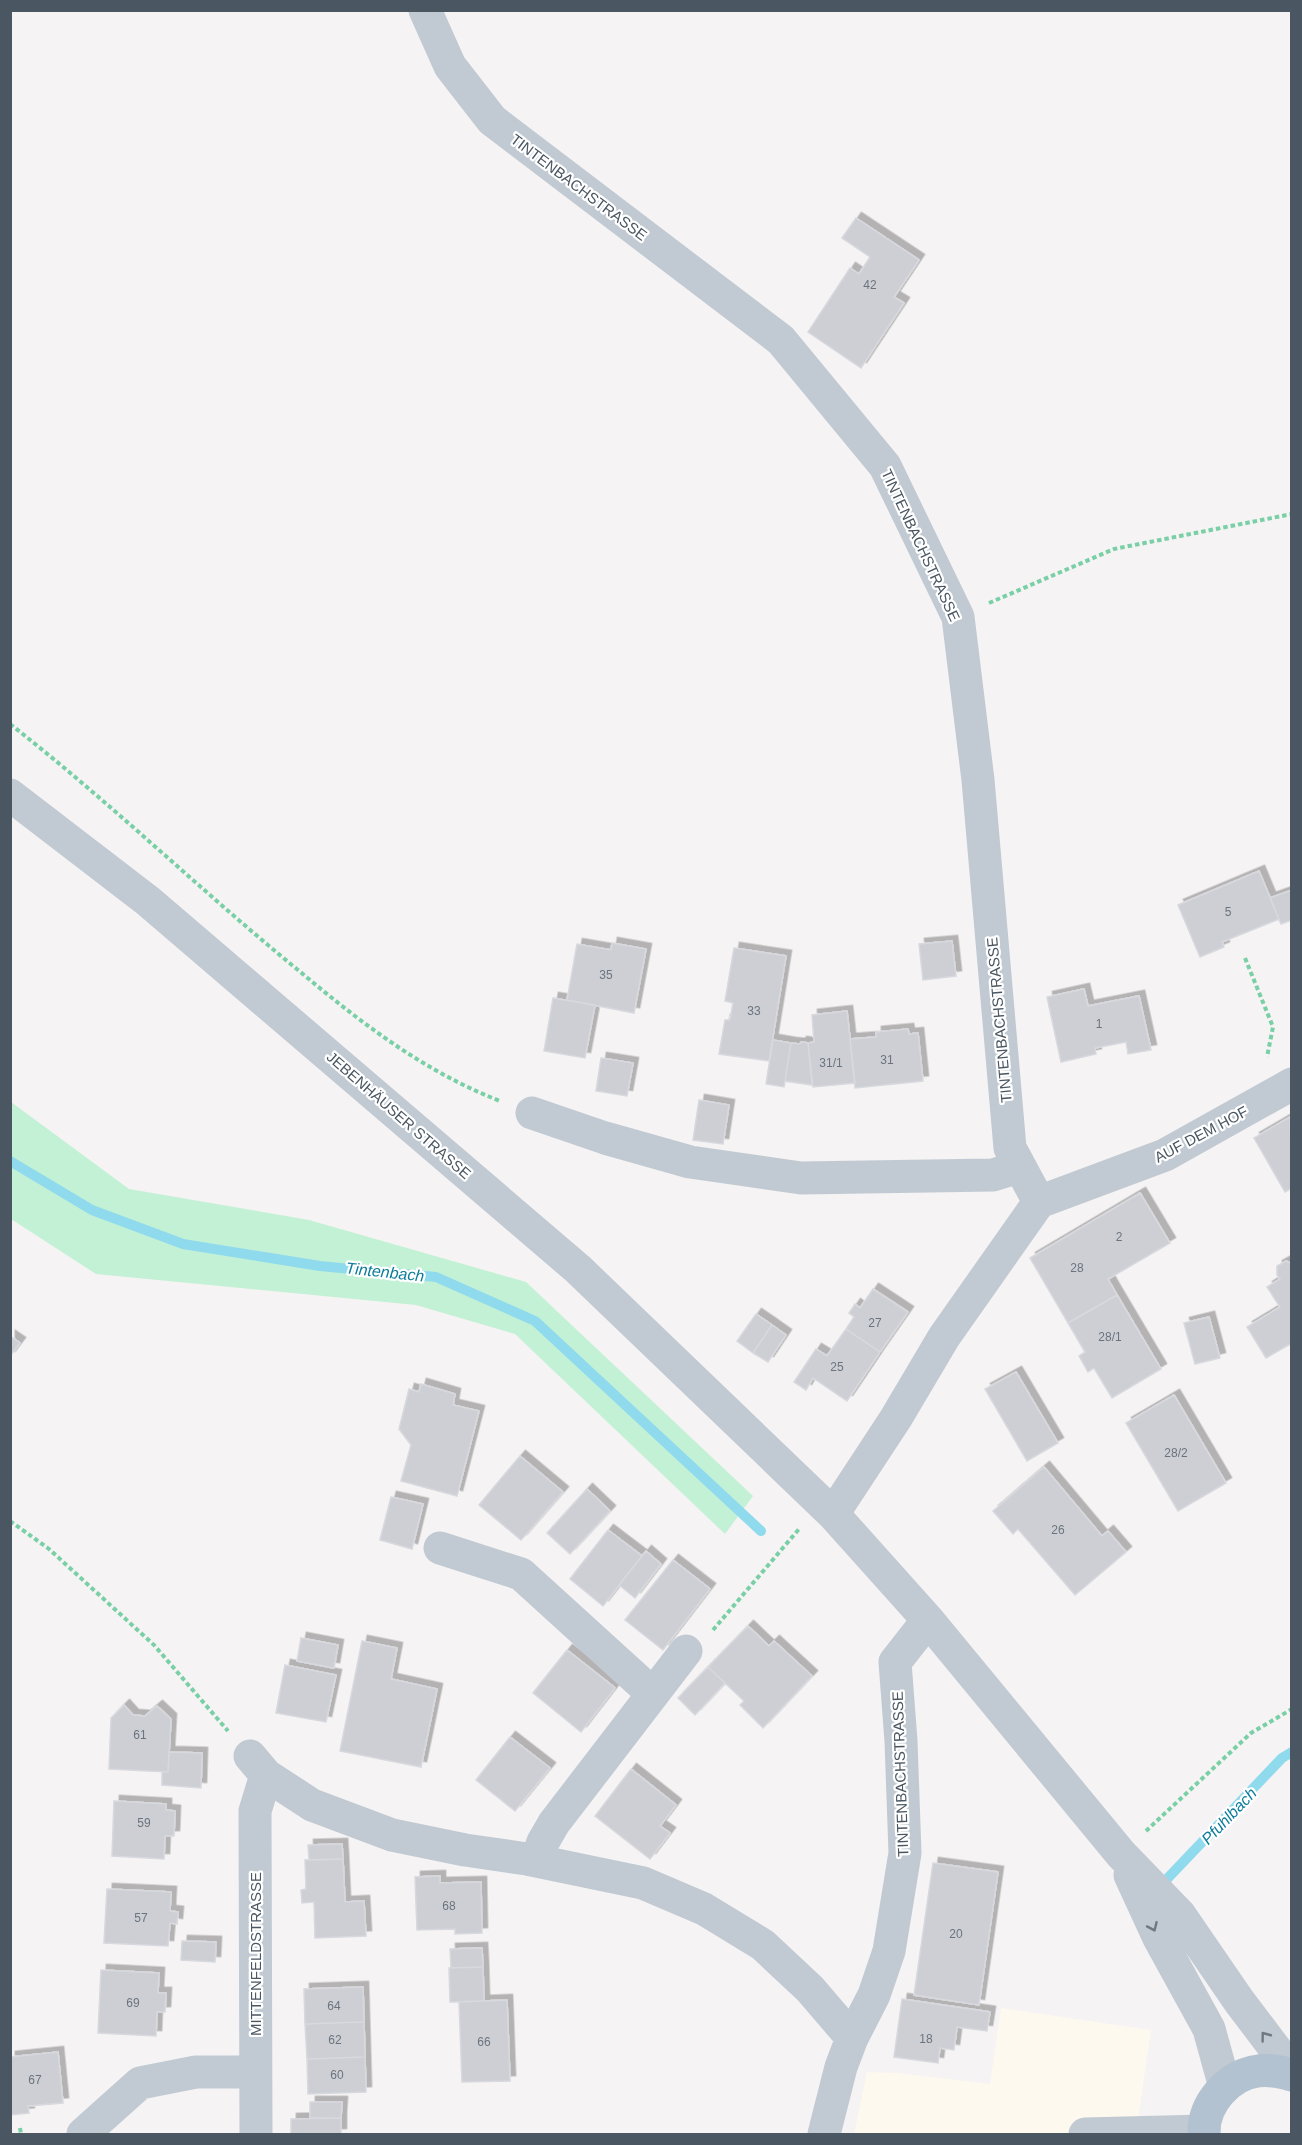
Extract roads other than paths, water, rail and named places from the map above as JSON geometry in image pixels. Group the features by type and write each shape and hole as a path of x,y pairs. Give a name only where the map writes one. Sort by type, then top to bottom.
{"main road":[{"path":"1204,2133 1207,2114 1214,2099 1225,2086 1240,2076 1258,2071 1277,2070 1292,2073"}],"street":[{"name":"TINTENBACHSTRASSE","path":"425,10 450,66 492,120 781,340 885,466 958,617 978,780 1010,1148 1039,1202"},
{"name":"JEBENHÄUSER STRASSE","path":"10,795 148,901 578,1269 827,1508"},
{"name":"AUF DEM HOF","path":"1039,1202 1166,1155 1281,1090"},
{"path":"532,1113 605,1138 690,1162 801,1178 993,1175 1019,1167"},
{"path":"1039,1202 944,1337 896,1418 827,1508 928,1620 1121,1854 1180,1915 1292,2073"},
{"path":"440,1548 521,1574 653,1694"},
{"name":"TINTENBACHSTRASSE","path":"824,2134 841,2067 852,2038 874,1995 889,1951 905,1853 901,1741 895,1662 928,1620"},
{"path":"686,1651 554,1824 543,1842 537,1861 643,1883 704,1909 763,1945 810,1989 852,2038"},
{"name":"MITTENFELDSTRASSE","path":"256,2134 255,1811 258,1766 312,1805 392,1835 465,1850 537,1861"},
{"path":"1121,1854 1158,1938 1209,2029 1225,2086"},
{"path":"83,2134 140,2083 196,2072 255,2072"},
{"path":"1085,2134 1204,2133"}],"waterway":[{"name":"Tintenbach","path":"10,1161 92,1210 183,1244 320,1266 436,1277 535,1321 761,1531"},
{"name":"Pfuhlbach","path":"1166,1880 1282,1758 1292,1752"}]}
